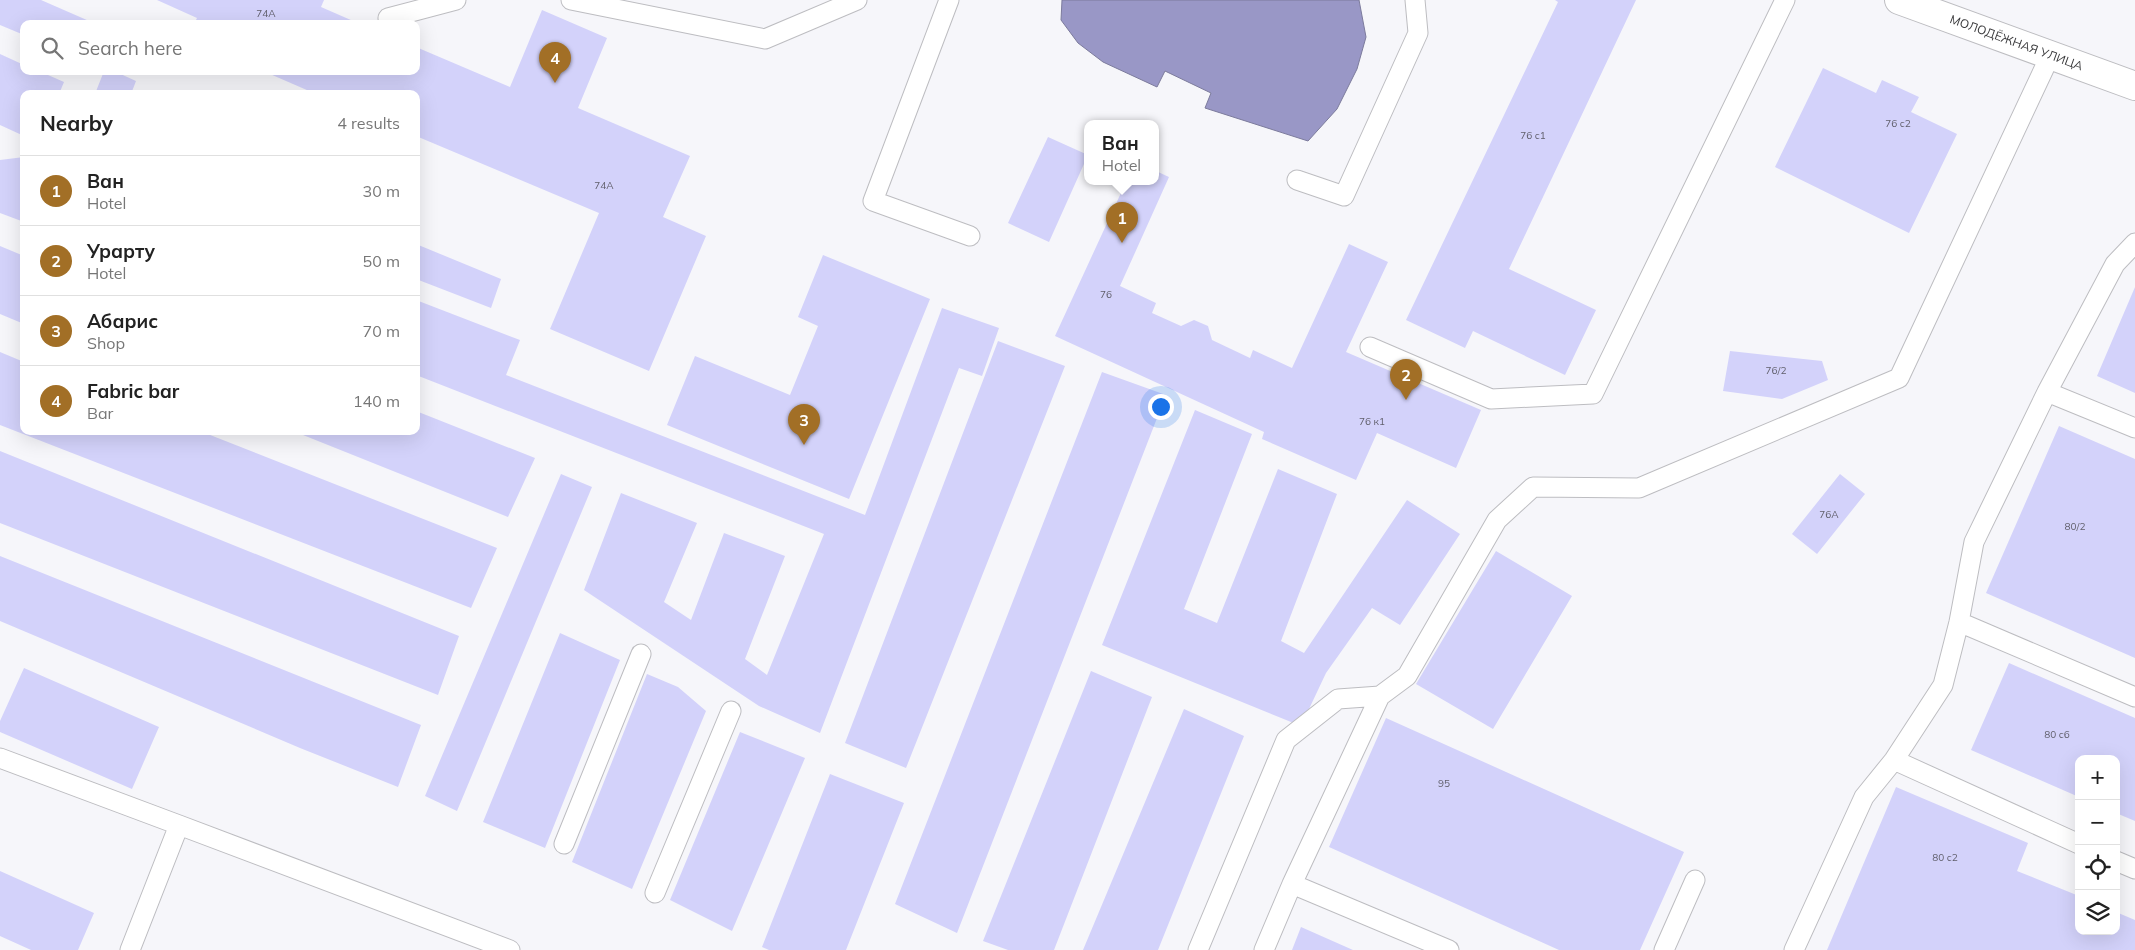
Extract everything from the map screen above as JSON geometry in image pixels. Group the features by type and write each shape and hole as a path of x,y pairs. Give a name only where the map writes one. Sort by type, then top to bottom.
{"street":[{"name":"МОЛОДЁЖНАЯ УЛИЦА","path":"1899,0 2135,86"}],"lane":[{"path":"388,18 456,0"},
{"path":"571,0 764,40 857,0"},
{"path":"949,0 873,201 970,236"},
{"path":"1297,180 1344,196 1418,33 1415,0"},
{"path":"1370,347 1490,398 1593,394 1785,0"},
{"path":"1264,950 1292,884 1380,696 1407,676 1497,520 1533,487 1639,488 1899,378 2050,56"},
{"path":"1794,950 1864,797 1894,760 1943,685 1959,622 1974,542 2047,392 2114,264 2135,243"},
{"path":"2047,392 2135,428"},
{"path":"1959,622 2135,696"},
{"path":"564,844 641,654"},
{"path":"1198,950 1286,740 1338,698 1380,696"},
{"path":"655,893 731,711"},
{"path":"0,758 510,950"},
{"path":"1894,760 2075,842"},
{"path":"130,950 180,825"},
{"path":"2120,863 2135,869"},
{"path":"1664,950 1695,880"},
{"path":"1292,884 1449,950"}],"water":[{"path":"1062,0 1359,0 1366,37 1357,69 1337,109 1308,141 1205,108 1211,93 1165,71 1157,87 1103,62 1078,43 1061,20"}],"building":[{"path":"0,0 41,0 87,20 20,20 20,33 0,25"},
{"path":"157,0 324,0 321,7 351,20 196,20 197,18"},
{"path":"1555,0 1636,0 1509,269 1596,310 1565,375 1473,331 1465,348 1406,320 1558,2"},
{"path":"542,10 607,38 578,108 690,156 663,217 706,236 649,371 550,329 599,213 420,138 420,90 307,90 272,75 420,75 420,49 510,87"},
{"path":"0,54 20,63 20,75 48,75 64,82 61,90 20,90 20,134 0,125"},
{"path":"1823,68 1876,93 1882,80 1919,97 1911,112 1957,134 1909,233 1775,167"},
{"path":"102,75 123,75 136,81 133,90 97,90"},
{"path":"1048,137 1084,153 1084,164 1049,242 1008,223"},
{"path":"20,158 20,220 0,213 0,160"},
{"path":"1159,172 1169,177 1120,286 1156,303 1152,313 1181,326 1194,320 1208,326 1212,340 1250,358 1253,350 1292,368 1349,244 1388,262 1346,352 1481,410 1456,468 1377,433 1356,480 1262,439 1264,432 1055,336 1125,185 1159,185"},
{"path":"0,246 20,254 20,322 0,314"},
{"path":"420,246 501,279 491,308 420,281"},
{"path":"823,255 930,299 849,499 667,425 695,356 790,395 818,326 798,317"},
{"path":"2135,287 2135,393 2097,376"},
{"path":"420,302 520,340 506,375 865,515 942,308 999,328 982,376 959,368 820,733 759,706 584,590 621,493 697,523 664,602 691,620 724,533 785,556 745,659 767,675 824,534 420,377"},
{"path":"998,341 1065,366 906,768 845,743"},
{"path":"1730,351 1822,361 1828,380 1782,399 1723,391"},
{"path":"0,352 20,360 20,433 0,425"},
{"path":"1102,372 1166,395 957,933 895,904"},
{"path":"1195,410 1252,434 1184,609 1217,623 1278,469 1337,494 1281,641 1304,653 1407,500 1460,534 1400,625 1372,608 1326,673 1301,726 1102,645"},
{"path":"420,413 535,458 508,517 303,435 420,435"},
{"path":"2059,426 2135,459 2135,658 1986,593"},
{"path":"26,435 210,435 497,548 471,608"},
{"path":"0,451 459,636 438,695 0,523"},
{"path":"561,474 592,487 457,811 425,796"},
{"path":"1840,474 1865,494 1817,554 1792,534"},
{"path":"1496,551 1572,596 1493,729 1416,684"},
{"path":"0,556 421,725 398,787 300,748 0,621"},
{"path":"560,633 620,660 545,848 483,822"},
{"path":"2009,663 2135,718 2135,821 2120,815 2120,755 2075,755 2075,795 1971,750"},
{"path":"24,668 159,727 132,789 0,732 0,721"},
{"path":"1091,671 1152,697 1054,950 1008,950 983,941"},
{"path":"647,674 678,687 706,711 632,889 572,862"},
{"path":"1184,709 1244,736 1158,950 1083,950"},
{"path":"1386,718 1684,852 1640,950 1559,950 1329,847"},
{"path":"740,732 805,758 732,931 670,900"},
{"path":"830,774 904,803 846,950 769,950 762,947"},
{"path":"1896,787 2028,843 2017,871 2075,894 2075,935 2120,935 2120,914 2135,920 2135,950 1827,950"},
{"path":"0,871 94,913 78,950 31,950 0,936"},
{"path":"1301,927 1353,950 1292,950"}],"place":[{"name":"Fabric bar","path":"555,83"},
{"name":"Ван","path":"1122,243"},
{"name":"Урарту","path":"1406,400"},
{"name":"Абарис","path":"804,445"}]}
